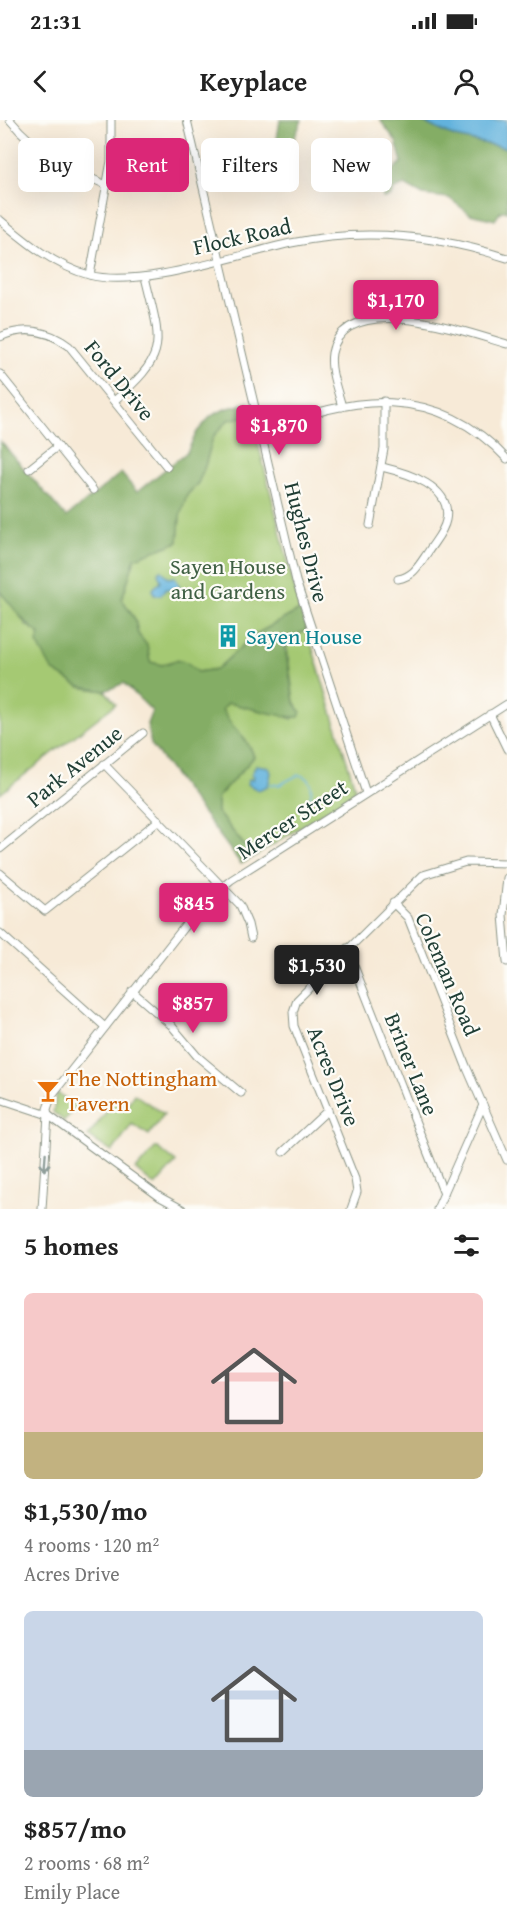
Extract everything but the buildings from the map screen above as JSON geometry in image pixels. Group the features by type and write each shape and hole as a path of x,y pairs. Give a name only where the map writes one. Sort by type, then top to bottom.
{"street":[{"path":"10,120 46,154 69,168 106,185 90,275"},
{"path":"111,120 112,138"},
{"name":"Hughes Drive","path":"187,120 296,581 366,793"},
{"name":"Flock Road","path":"0,220 58,262 90,275 112,279 145,277 307,240 360,235 446,242 507,258"},
{"path":"114,401 142,377 155,355 157,330 145,277"},
{"path":"342,407 332,357 339,338 355,326 390,319 414,319 507,344"},
{"name":"Ford Drive","path":"0,338 29,330 47,333 62,340 74,351 167,466"},
{"path":"0,374 93,490"},
{"path":"261,432 295,419 342,407 384,401 413,404 450,415 489,439 507,459"},
{"path":"370,525 382,467 384,401"},
{"path":"29,469 58,446"},
{"path":"382,467 421,480 437,491 446,507 444,526 416,570 398,579"},
{"name":"Mercer Street","path":"42,1209 48,1115 46,1109 52,1095 202,904 223,885 507,704"},
{"path":"490,714 507,749"},
{"name":"Park Avenue","path":"0,849 143,733"},
{"path":"104,764 240,904 249,924 251,938"},
{"path":"0,873 45,911 159,820"},
{"name":"Acres Drive","path":"351,1209 357,1192 356,1179 294,1026 293,1012 301,994 417,880 429,873 466,862 507,863"},
{"path":"507,878 503,915 507,962"},
{"name":"Coleman Road","path":"393,903 408,918 507,1160"},
{"path":"0,933 105,1027"},
{"name":"Briner Lane","path":"347,948 444,1194"},
{"path":"132,991 171,1025 197,1056 242,1093"},
{"path":"0,1099 48,1115 160,1197 182,1209"},
{"path":"437,1209 483,1106"},
{"path":"283,1152 328,1110"}],"green space":[{"path":"280,120 302,120 294,138 277,138"},
{"path":"380,120 418,120 455,137 507,148 507,211 501,211 495,220 470,214 449,198 423,195 405,185 394,189 390,197 383,198 382,192 392,192 392,172 402,162 396,141"},
{"path":"248,403 251,415 228,420 213,437 198,483 187,495 180,516 178,542 135,558 122,599 135,619 138,634 147,645 150,662 162,665 182,661 198,672 217,669 254,635 300,610 307,630 286,640 285,647 294,702 301,712 299,717 277,715 228,703 222,709 248,744 254,757 217,798 217,812 254,857 241,864 151,744 147,724 152,711 124,683 105,691 80,687 52,670 37,643 40,634 24,620 0,592 0,441 66,517 121,473 137,492 187,452 197,432 211,416 225,409"},
{"name":"Sayen House and Gardens","path":"251,415 300,610 254,635 217,669 198,672 178,659 162,665 150,662 147,646 138,634 135,619 122,599 135,558 178,542 180,516 187,495 198,483 213,437 228,420"},
{"path":"0,592 26,625 41,634 80,687 105,691 116,704 0,794"},
{"name":"Sayen House and Gardens","path":"307,630 355,788 352,794 254,857 217,812 217,798 254,757 248,744 222,709 228,703 265,710 292,719 301,712 294,702 286,640"},
{"path":"57,1093 77,1106 64,1121 53,1112"},
{"path":"134,1094 164,1114 149,1135 132,1124 112,1152 88,1136 116,1099 126,1106"},
{"path":"156,1147 176,1162 155,1186 136,1170"}],"water":[{"path":"418,120 507,120 507,148 455,137"},
{"path":"161,570 169,578 175,577 181,589 166,589 161,595 154,595 153,589 161,581 158,573"},
{"path":"256,765 269,767 271,773 268,786 258,790 247,784 249,779 253,780 254,776 251,775"}],"waterway":[{"path":"270,784 279,785 298,775 309,780 312,789 304,812"}],"place":[{"name":"Sayen House","path":"228,636"},
{"name":"The Nottingham Tavern","path":"48,1091"}]}
